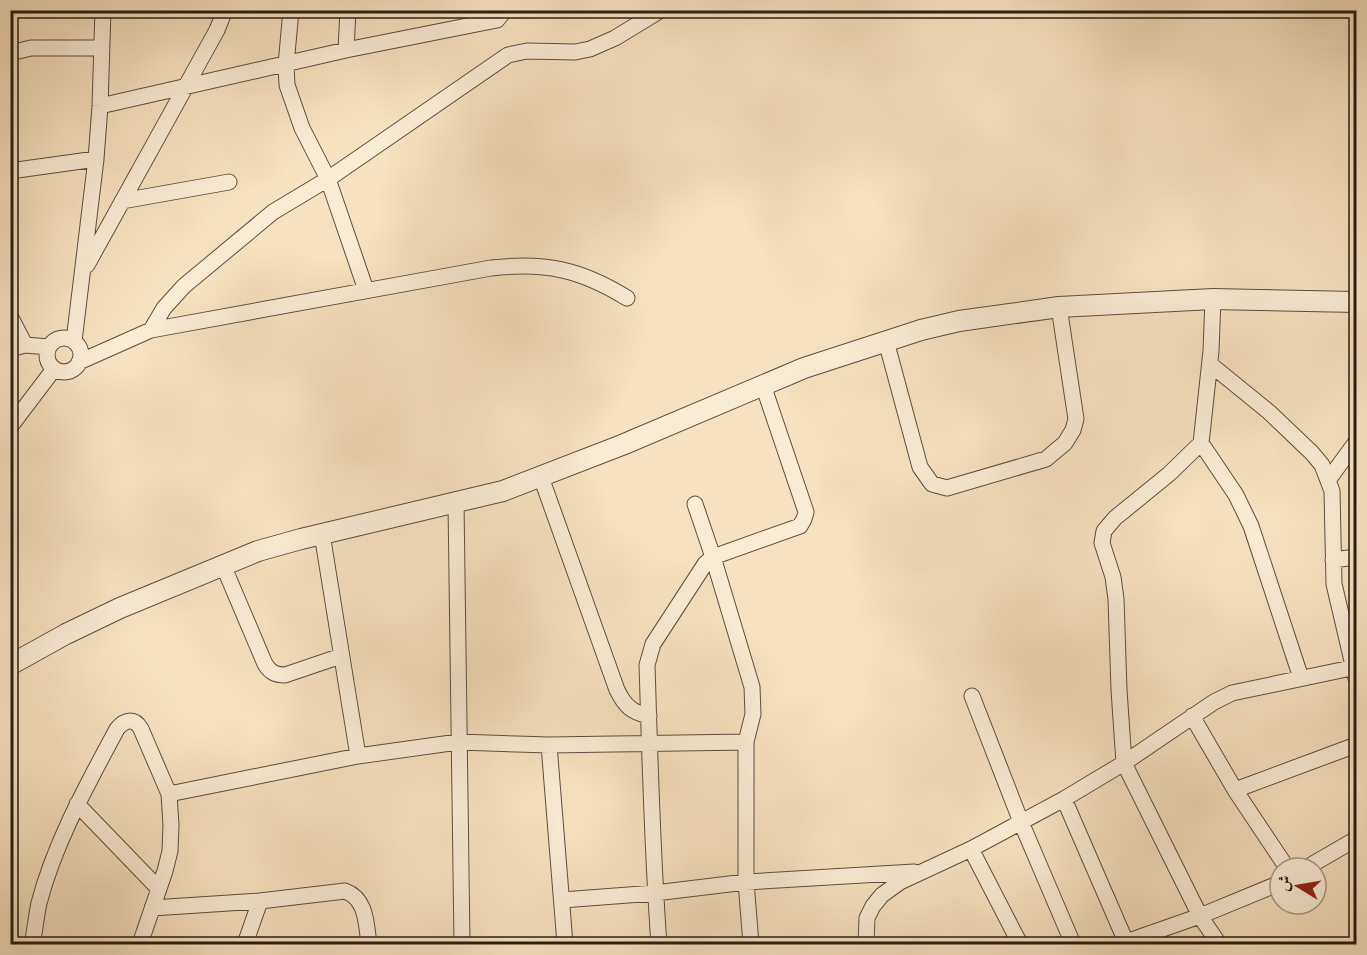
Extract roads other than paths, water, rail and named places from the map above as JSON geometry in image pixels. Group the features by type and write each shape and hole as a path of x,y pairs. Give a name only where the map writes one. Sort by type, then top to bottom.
{"street":[{"path":"74,341 96,159 103,10"},
{"path":"83,273 217,30 225,10"},
{"path":"291,10 286,65 287,85 302,128 328,179 366,290"},
{"path":"346,50 348,10"},
{"path":"100,106 346,50 497,20 505,10"},
{"path":"151,330 164,308 184,286 273,212 328,179 507,54 527,51 575,52 590,49 615,38 662,10"},
{"path":"10,53 31,48 100,48"},
{"path":"10,171 96,159"},
{"path":"122,201 229,182"},
{"path":"79,362 81,351 69,338 57,339 49,347 47,359 54,369 59,372 71,371 79,362 151,330 490,267 520,264 553,267 581,275 627,298"},
{"path":"1213,299 1210,364 1202,443 1236,495 1251,526 1301,678"},
{"path":"10,665 120,608 258,551 504,491 804,368 921,330 959,321 1059,307 1213,299 1356,302"},
{"path":"886,341 920,467 932,484 947,488 1046,459 1065,443 1073,430 1076,419 1059,307"},
{"path":"10,316 18,347 49,347"},
{"path":"866,945 867,918 873,906 882,895 900,882 971,849 1064,799 1124,763 1214,702 1232,693 1301,678 1355,671 1334,584 1332,491 1329,479 1322,465 1312,453 1269,412 1210,364"},
{"path":"10,428 54,369"},
{"path":"659,945 647,664 649,654 694,578 713,557 800,526 806,512 764,385"},
{"path":"1329,479 1356,442"},
{"path":"1202,443 1169,474 1115,518 1104,531 1102,543 1113,577 1116,599 1124,763 1200,916 1219,945"},
{"path":"541,477 617,690 628,708 636,713 649,716"},
{"path":"456,502 462,945"},
{"path":"695,504 752,687 753,714 746,742 746,882 751,945"},
{"path":"322,534 358,756"},
{"path":"1333,560 1356,557"},
{"path":"223,565 270,671 277,675 285,675 341,656"},
{"path":"972,696 1021,822 1073,945"},
{"path":"1192,716 1235,790 1279,856"},
{"path":"32,945 40,903 53,862 77,804 117,729 123,722 130,720 138,724 141,729 169,794 171,825 170,851 140,945"},
{"path":"169,794 358,756 458,742 549,745 746,742"},
{"path":"549,745 565,945"},
{"path":"1235,790 1356,745"},
{"path":"1064,799 1123,943 1200,916 1268,888"},
{"path":"77,804 159,889"},
{"path":"1327,856 1356,839"},
{"path":"971,849 1020,945"},
{"path":"562,900 655,893 746,882 925,872"},
{"path":"153,908 260,901 345,891 354,894 361,904 366,918 369,945"},
{"path":"244,945 260,901"}]}
